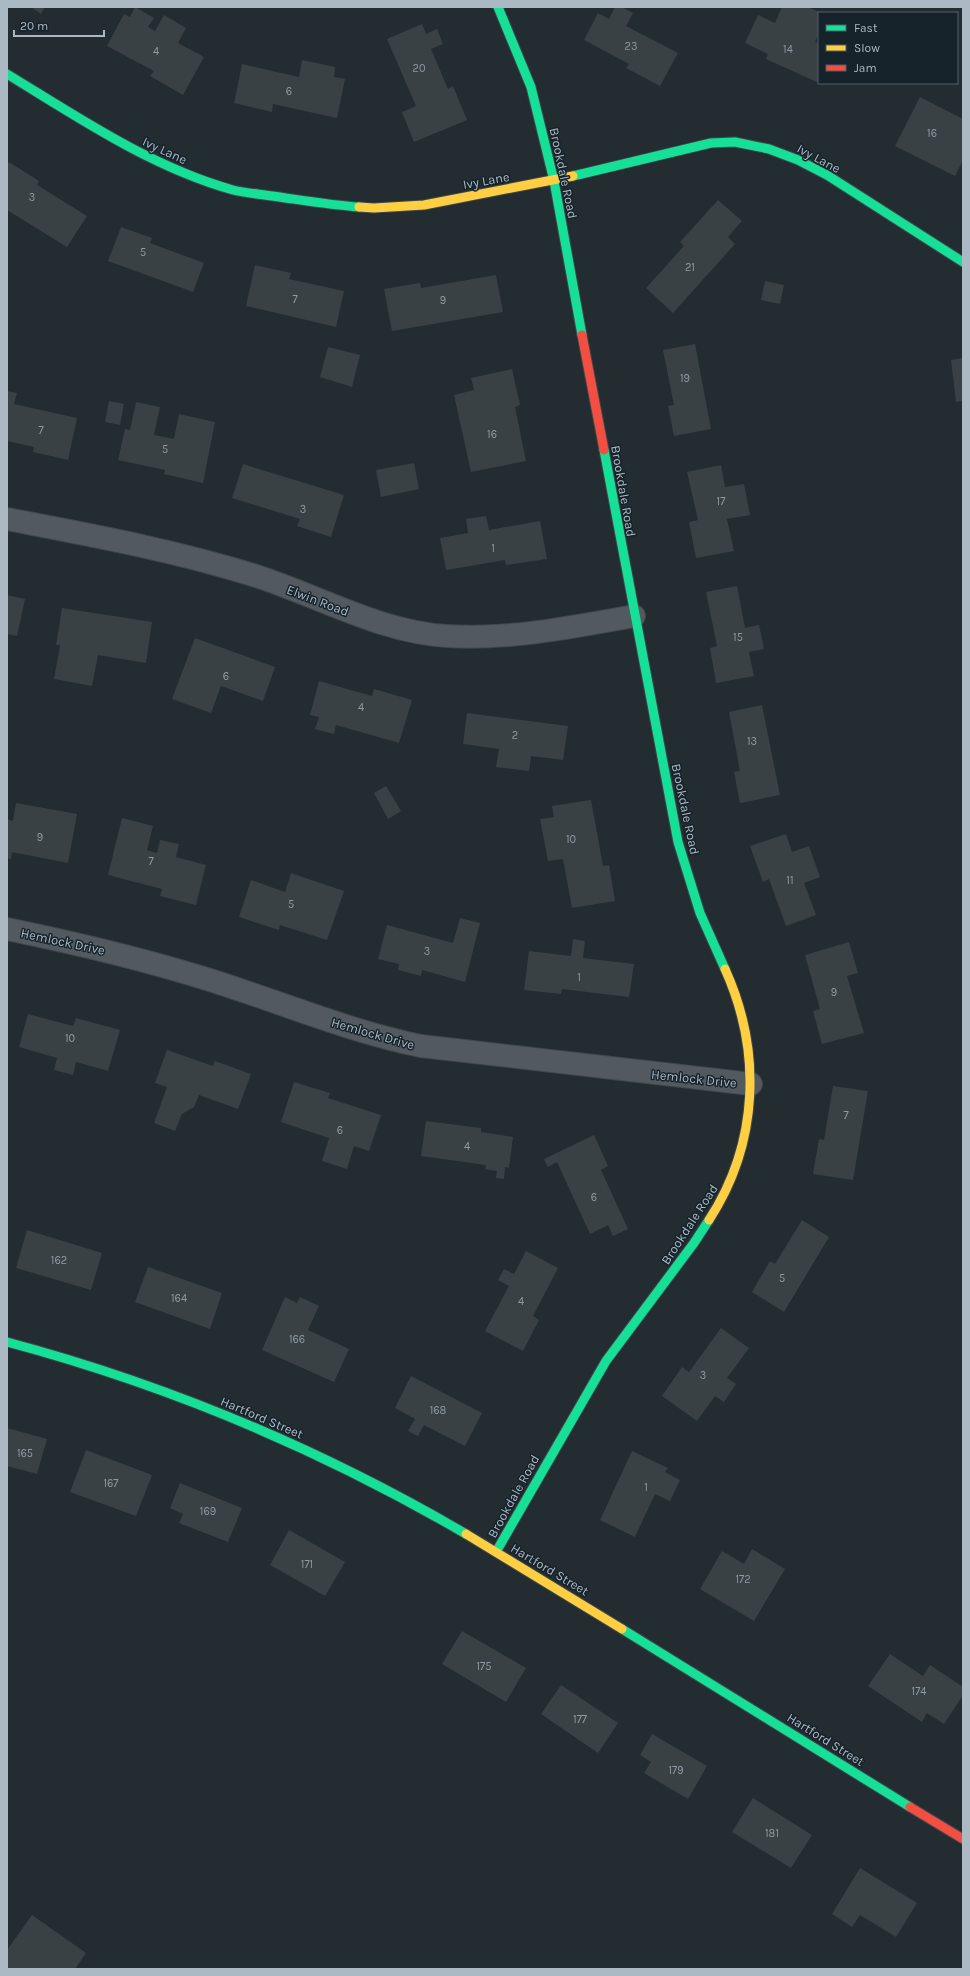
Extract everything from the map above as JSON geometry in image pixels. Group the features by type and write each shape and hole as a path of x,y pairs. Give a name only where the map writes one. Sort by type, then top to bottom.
{"street":[{"name":"Brookdale Road","path":"496,1552 606,1361 694,1243 723,1197 729,1185 740,1152 748,1122 751,1084 750,1052 744,1020 736,993 700,913 678,842 634,616 554,181 531,87 518,52 498,7"},
{"name":"Ivy Lane","path":"7,74 101,132 146,156 189,175 234,190 315,203 374,208 424,205 554,181 711,143 737,142 766,148 793,157 821,171 963,262"},
{"name":"Elwin Road","path":"7,518 195,558 266,579 364,617 404,630 446,636 490,636 537,633 634,616"},
{"name":"Hemlock Drive","path":"7,929 115,952 164,966 247,992 346,1027 406,1043 466,1053 751,1084"},
{"name":"Hartford Street","path":"7,1342 77,1361 131,1379 278,1438 379,1486 496,1552 963,1839"}],"building":[{"path":"31,7 45,7 41,14"},
{"path":"135,7 154,18 148,27 155,31 164,15 186,28 178,43 204,57 183,95 150,76 154,71 107,46 124,14 130,17"},
{"path":"615,7 622,7 633,13 626,26 678,53 660,86 626,68 629,64 584,40 598,13 609,19"},
{"path":"782,7 808,7 819,12 818,35 815,42 818,43 818,83 766,59 768,54 745,43 758,15 775,23"},
{"path":"422,24 426,34 437,29 443,44 431,49 448,89 453,86 467,120 414,142 402,112 416,106 387,39"},
{"path":"302,60 335,67 334,77 345,79 337,118 273,104 272,112 234,103 242,64 299,77"},
{"path":"920,97 963,119 963,160 955,176 895,146"},
{"path":"9,162 39,181 37,185 87,216 67,247 7,210 7,165"},
{"path":"718,200 742,221 728,237 735,244 673,313 646,288 684,246 680,242"},
{"path":"121,227 152,238 150,243 204,263 193,292 108,261"},
{"path":"255,265 291,273 289,279 344,291 336,327 246,306"},
{"path":"496,275 503,312 392,331 384,289 420,283 421,288"},
{"path":"765,281 784,285 780,304 761,300"},
{"path":"695,344 711,429 674,436 668,406 674,405 663,350"},
{"path":"328,347 360,355 352,387 320,377"},
{"path":"963,358 963,401 956,402 951,360"},
{"path":"512,369 520,405 515,407 526,461 471,472 454,395 474,390 471,378"},
{"path":"7,391 17,393 14,404 77,418 68,460 33,452 34,447 7,441"},
{"path":"109,401 124,404 120,425 105,422"},
{"path":"136,402 160,407 154,435 174,439 179,414 215,422 203,483 164,474 165,470 118,460 125,429 130,430"},
{"path":"414,463 419,489 381,497 376,470"},
{"path":"243,464 344,495 331,537 297,526 300,519 232,498"},
{"path":"721,465 725,487 744,484 750,515 727,519 734,551 696,558 689,522 698,520 687,472"},
{"path":"486,516 489,530 540,521 547,559 506,565 505,560 446,570 440,538 468,533 466,519"},
{"path":"737,586 745,628 759,625 764,649 749,652 754,676 716,683 710,648 717,646 706,592"},
{"path":"7,595 25,599 17,636 7,634"},
{"path":"62,608 152,622 146,663 98,655 92,686 54,679 60,645 56,645"},
{"path":"195,638 275,667 263,701 221,686 211,713 172,699"},
{"path":"319,681 372,696 374,689 412,700 399,743 336,725 334,734 315,729 319,717 310,715"},
{"path":"762,705 780,795 740,803 734,772 740,771 729,712"},
{"path":"467,713 568,726 563,760 531,756 529,771 496,767 499,749 463,744"},
{"path":"386,786 401,811 388,819 374,793"},
{"path":"591,800 603,866 609,865 615,901 572,908 563,859 548,861 540,819 554,817 552,806"},
{"path":"16,803 77,814 68,863 12,852 11,859 7,858 7,819 13,821"},
{"path":"122,818 153,826 147,850 157,853 160,840 179,844 176,857 206,865 196,905 160,896 162,889 108,875"},
{"path":"786,834 792,852 809,846 820,877 804,883 816,915 786,926 769,879 763,882 750,846"},
{"path":"291,873 344,891 327,940 280,925 279,930 239,917 251,880 285,892"},
{"path":"460,918 480,923 465,982 422,970 421,976 398,970 399,964 378,959 387,925 453,943"},
{"path":"573,939 585,941 583,958 634,964 629,997 562,989 561,994 524,990 529,951 571,956"},
{"path":"849,942 858,973 847,976 864,1033 822,1044 813,1011 820,1009 805,955"},
{"path":"28,1014 73,1026 76,1018 120,1030 108,1071 76,1062 73,1075 54,1070 57,1058 19,1047"},
{"path":"167,1050 213,1066 215,1061 251,1074 238,1109 199,1095 194,1107 182,1114 175,1131 154,1123 167,1087 155,1083"},
{"path":"294,1082 330,1093 328,1098 381,1115 369,1151 354,1146 347,1169 322,1161 329,1138 281,1122"},
{"path":"833,1086 868,1091 853,1180 813,1174 819,1139 824,1140"},
{"path":"426,1121 481,1128 481,1132 513,1137 509,1168 505,1167 504,1179 496,1178 497,1171 485,1169 486,1165 421,1156"},
{"path":"594,1135 608,1166 601,1170 628,1229 613,1236 608,1225 590,1234 557,1162 548,1167 544,1159"},
{"path":"802,1220 829,1237 784,1312 752,1292 770,1261 775,1264"},
{"path":"27,1230 102,1253 91,1290 16,1268"},
{"path":"526,1251 558,1268 533,1316 539,1320 523,1351 485,1331 509,1286 498,1280 504,1269 514,1274"},
{"path":"148,1267 222,1293 210,1329 135,1302"},
{"path":"285,1297 297,1303 300,1297 319,1306 308,1330 349,1349 334,1382 262,1350"},
{"path":"721,1328 749,1348 727,1378 736,1384 724,1402 715,1396 697,1421 662,1396 682,1367 689,1372"},
{"path":"411,1376 482,1413 465,1446 424,1425 418,1436 408,1431 415,1419 395,1408"},
{"path":"7,1428 47,1439 37,1474 7,1466"},
{"path":"86,1450 152,1475 136,1516 70,1492"},
{"path":"632,1451 668,1468 665,1472 680,1480 670,1501 655,1494 635,1537 600,1520"},
{"path":"180,1483 242,1508 228,1542 179,1523 183,1514 170,1508"},
{"path":"289,1530 345,1562 325,1596 270,1565"},
{"path":"752,1549 785,1569 754,1621 700,1589 722,1551 744,1564"},
{"path":"462,1631 526,1668 506,1702 442,1664"},
{"path":"890,1654 923,1676 930,1665 963,1687 963,1695 944,1724 927,1713 922,1722 868,1686"},
{"path":"561,1685 618,1723 598,1753 541,1714"},
{"path":"652,1734 707,1766 688,1799 644,1773 651,1762 640,1755"},
{"path":"753,1798 812,1835 791,1868 732,1832"},
{"path":"860,1868 917,1903 896,1937 860,1915 852,1927 832,1914"},
{"path":"32,1915 86,1953 75,1969 7,1969 7,1950"}],"traffic: fast":[{"path":"498,7 531,87 554,181 582,335"},
{"path":"7,74 116,140 144,155 203,180 242,192 326,204 359,207"},
{"path":"573,176 711,143 735,142 769,149 798,160 827,175 963,262"},
{"path":"604,450 678,842 700,913 725,969"},
{"path":"496,1552 606,1361 694,1243 709,1220"},
{"path":"7,1342 126,1378 185,1399 243,1423 356,1475 412,1503 466,1534"},
{"path":"622,1629 910,1807"}],"traffic: slow":[{"path":"359,207 374,208 424,205 573,176"},
{"path":"709,1220 726,1190 738,1160 746,1128 750,1096 749,1064 745,1032 737,1000 725,969"},
{"path":"466,1534 622,1629"}],"traffic: jam":[{"path":"582,335 604,450"},
{"path":"910,1807 963,1839"}]}
